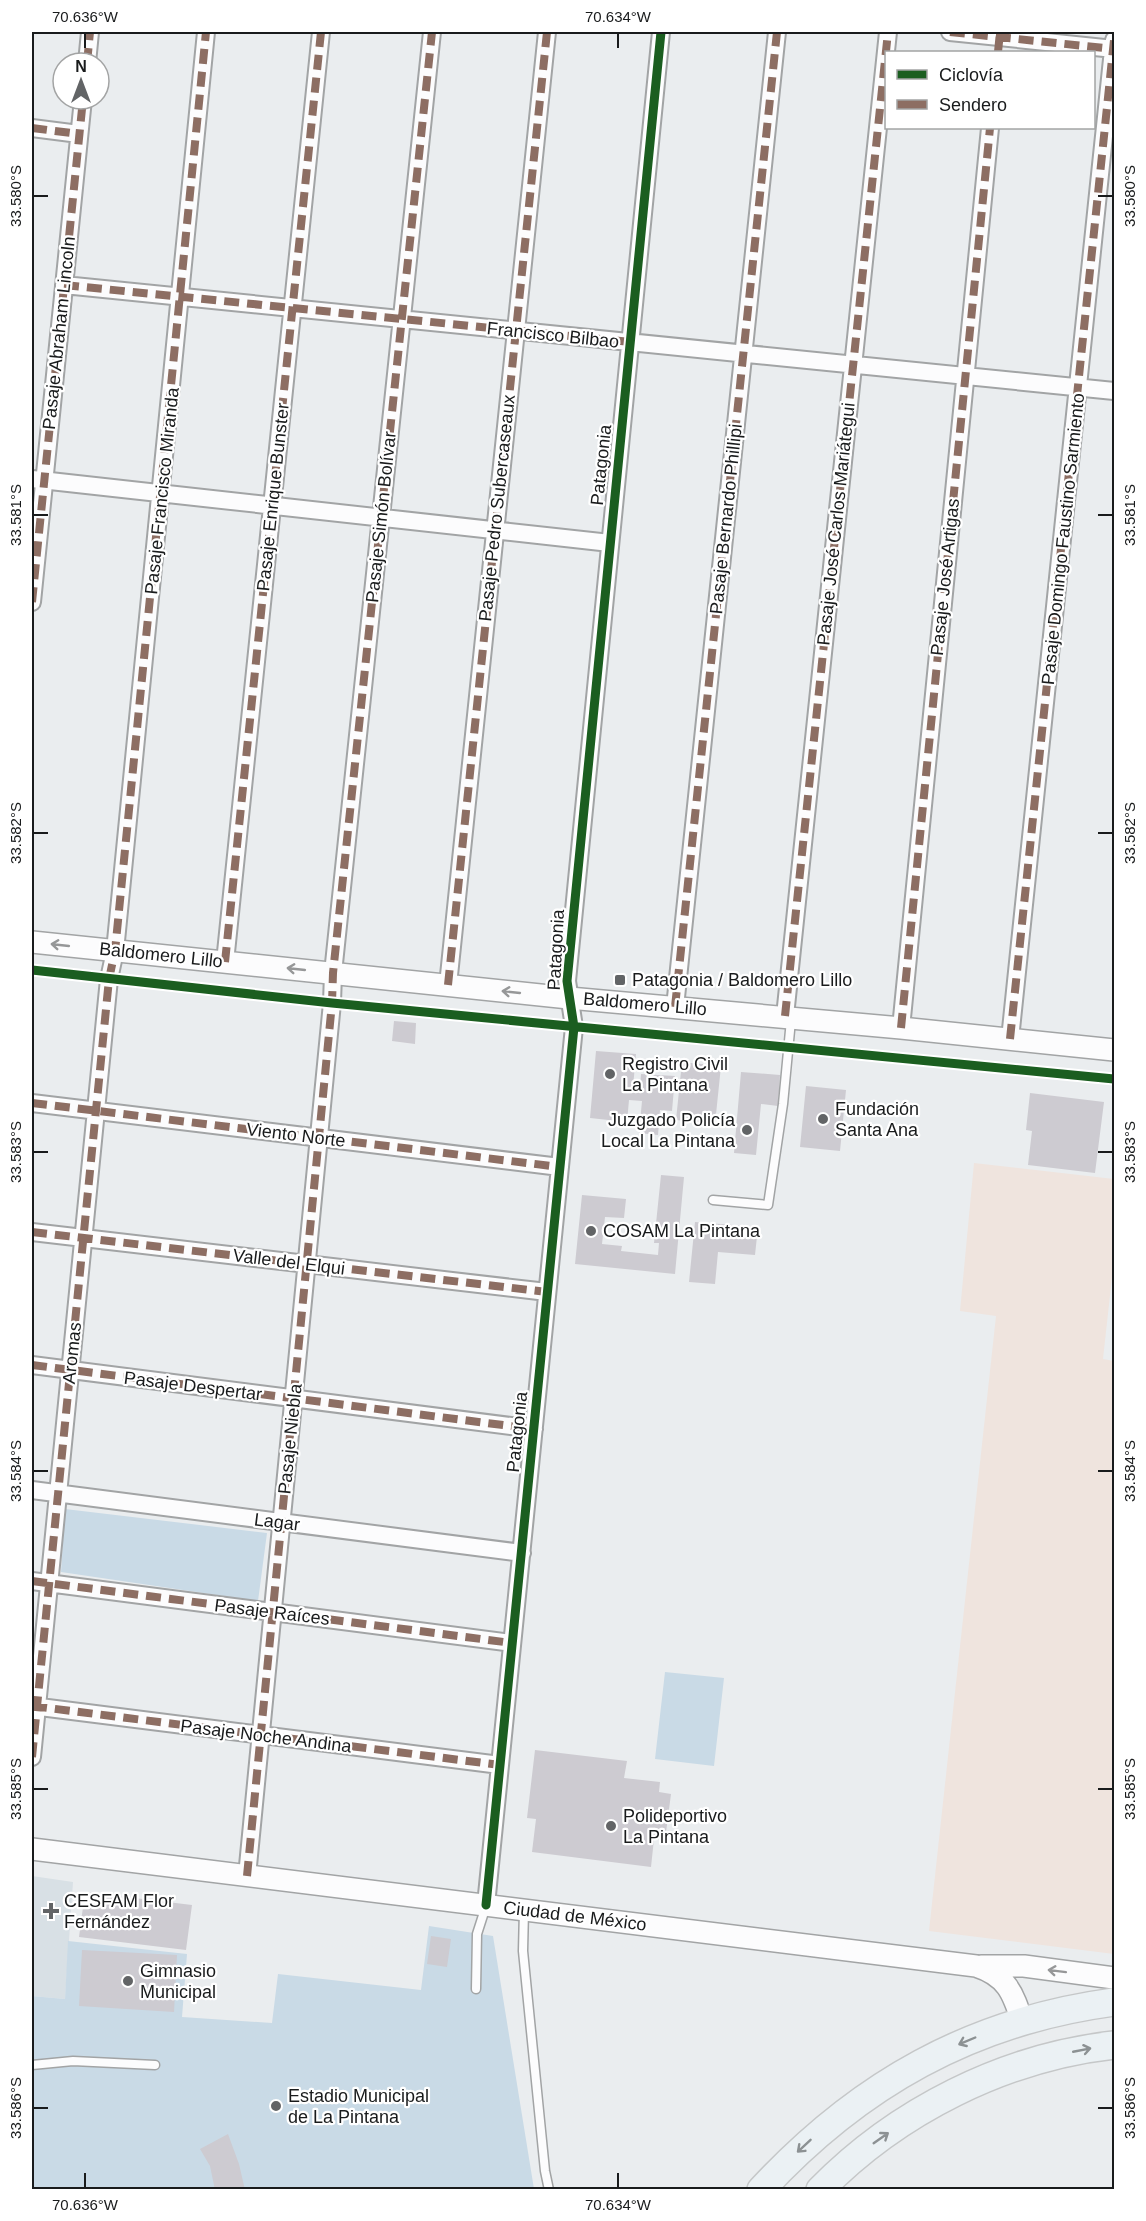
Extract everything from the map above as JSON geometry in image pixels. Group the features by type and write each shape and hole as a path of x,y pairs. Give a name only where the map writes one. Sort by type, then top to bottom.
{"main road":[{"path":"761,2190 819,2132 883,2084 950,2048 1022,2021 1066,2010 1114,2002"},
{"path":"1022,2021 1031,2040 1051,2057"},
{"path":"820,2190 869,2146 924,2109 983,2080 1051,2057 1114,2045"}],"street":[{"path":"88,51 90,32"},
{"name":"Pasaje Francisco Miranda","path":"115,951 206,32"},
{"name":"Pasaje Enrique Bunster","path":"225,962 321,32"},
{"name":"Pasaje Simón Bolívar","path":"332,1003 333,973 432,32"},
{"name":"Pasaje Pedro Subercaseaux","path":"448,985 547,32"},
{"name":"Patagonia","path":"486,1905 574,1027 567,981 661,32"},
{"name":"Pasaje Bernardo Phillipi","path":"675,1007 777,32"},
{"name":"Pasaje José Carlos Mariátegui","path":"886,51 888,32"},
{"path":"950,32 1000,40 1114,46"},
{"name":"Pasaje Domingo Faustino Sarmiento","path":"1010,1039 1114,46"},
{"name":"Pasaje José Carlos Mariátegui","path":"788,1017 885,61"},
{"name":"Pasaje Abraham Lincoln","path":"32,602 38,480 64,285 82,111"},
{"path":"32,128 79,134"},
{"name":"Pasaje José Artigas","path":"901,1028 990,129"},
{"name":"Francisco Bilbao","path":"64,285 1114,392"},
{"path":"38,480 609,543"},
{"name":"Baldomero Lillo","path":"32,942 569,998 788,1017 1114,1050"},
{"name":"Aromas","path":"32,1757 34,1706 49,1584 109,979 115,951"},
{"name":"Pasaje Niebla","path":"247,1875 332,1003"},
{"name":"Viento Norte","path":"32,1103 560,1167"},
{"name":"Valle del Elqui","path":"32,1232 547,1292"},
{"name":"Pasaje Despertar","path":"32,1365 534,1429"},
{"name":"Lagar","path":"32,1490 522,1553"},
{"name":"Pasaje Raíces","path":"32,1581 512,1643"},
{"name":"Pasaje Noche Andina","path":"34,1706 500,1765"},
{"name":"Ciudad de México","path":"32,1849 976,1966 1024,1966 1114,1978"},
{"name":"Ciudad de México","path":"976,1966 1002,1979 1015,1999 1022,2021"}],"lane":[{"path":"713,1200 768,1205 783,1104 788,1017"},
{"path":"476,1989 477,1934 486,1905"},
{"path":"524,1910 523,1951 545,2171 549,2190"},
{"path":"32,2065 73,2061 155,2065"}],"shaded area":[{"path":"974,1163 1114,1179 1114,1259 1103,1359 1114,1361 1114,1954 929,1931 996,1316 960,1311"},
{"path":"65,1509 267,1533 258,1601 61,1572"},
{"path":"665,1672 724,1678 714,1766 655,1759"},
{"name":"CESFAM Flor Fernández","path":"32,1876 73,1882 65,1999 32,1996"},
{"name":"Estadio Municipal de La Pintana","path":"429,1926 493,1936 534,2189 32,2190 32,1996 65,1999 68,1941 187,1954 182,2017 272,2023 278,1974 421,1990"}],"building":[{"path":"394,1021 416,1023 415,1044 392,1041"},
{"path":"596,1051 636,1054 633,1087 640,1087 641,1074 675,1076 672,1111 660,1110 658,1135 639,1133 642,1101 629,1100 627,1122 590,1118"},
{"path":"682,1062 721,1066 715,1124 676,1120"},
{"name":"Juzgado Policía Local La Pintana","path":"741,1072 780,1075 778,1106 761,1104 756,1155 734,1153"},
{"name":"Fundación Santa Ana","path":"806,1086 846,1090 840,1151 800,1147"},
{"path":"1030,1093 1104,1102 1095,1173 1028,1165 1032,1131 1026,1130"},
{"name":"COSAM La Pintana","path":"661,1175 684,1177 675,1274 575,1264 582,1195 626,1199 624,1218 605,1217 602,1244 622,1246 621,1251 658,1255 659,1243 654,1243"},
{"path":"695,1222 758,1227 755,1255 718,1252 715,1284 689,1282"},
{"path":"535,1750 627,1761 624,1778 660,1782 659,1792 671,1794 665,1840 654,1839 651,1867 532,1852 536,1819 527,1818"},
{"path":"85,1892 192,1905 186,1950 79,1937"},
{"path":"431,1936 451,1939 447,1967 427,1964"},
{"name":"Gimnasio Municipal","path":"82,1950 177,1955 174,2012 79,2006"},
{"path":"228,2134 239,2164 245,2190 215,2190 210,2166 200,2149"}],"marked path":[{"path":"88,51 90,32"},
{"path":"32,1757 206,32"},
{"path":"225,962 321,32"},
{"path":"247,1876 332,1003 333,973 432,32"},
{"path":"448,985 547,32"},
{"path":"675,1007 777,32"},
{"path":"886,51 888,32"},
{"path":"950,32 1114,49"},
{"path":"998,51 1000,32"},
{"path":"1010,1039 1114,40"},
{"path":"785,1016 885,61"},
{"path":"32,602 82,111"},
{"path":"32,128 79,134"},
{"path":"901,1028 990,129"},
{"path":"64,285 630,342"},
{"path":"32,1103 560,1167"},
{"path":"32,1232 547,1292"},
{"path":"32,1365 534,1429"},
{"path":"32,1581 512,1643"},
{"path":"32,1706 500,1765"}],"cycle path":[{"path":"486,1905 574,1027 567,981 661,32"},
{"path":"32,970 332,1003 1114,1079"}],"place":[{"name":"Patagonia / Baldomero Lillo","path":"620,980"},
{"name":"Registro Civil La Pintana","path":"610,1074"},
{"name":"Fundación Santa Ana","path":"823,1119"},
{"name":"Juzgado Policía Local La Pintana","path":"747,1130"},
{"name":"COSAM La Pintana","path":"591,1231"},
{"name":"Polideportivo La Pintana","path":"611,1826"},
{"name":"CESFAM Flor Fernández","path":"51,1911"},
{"name":"Gimnasio Municipal","path":"128,1981"},
{"name":"Estadio Municipal de La Pintana","path":"276,2106"}]}
